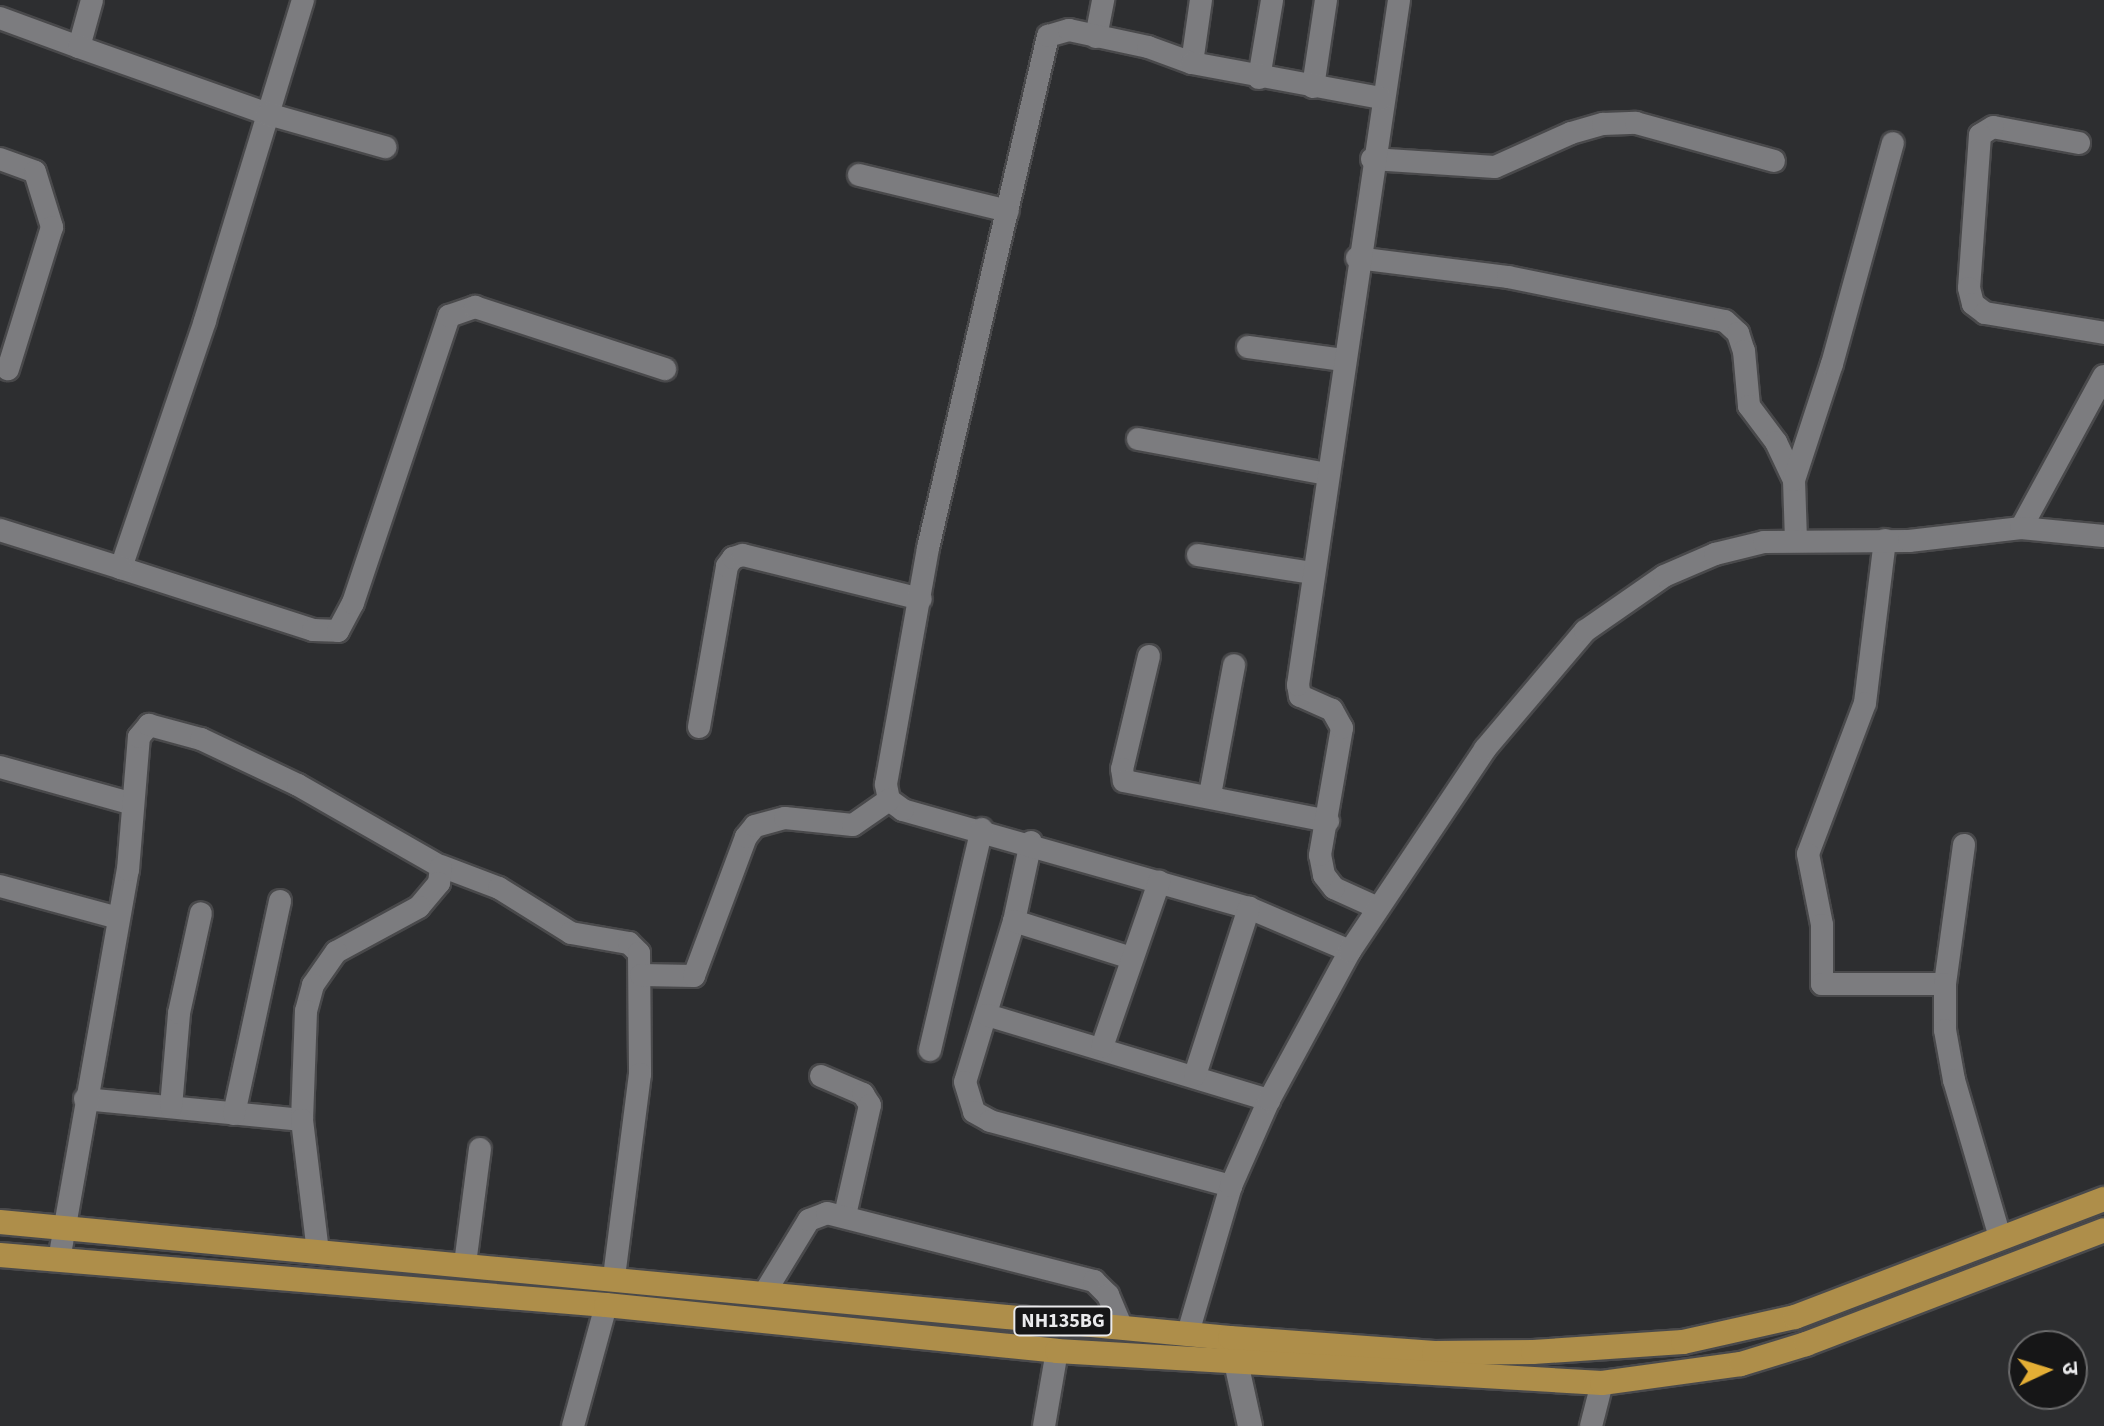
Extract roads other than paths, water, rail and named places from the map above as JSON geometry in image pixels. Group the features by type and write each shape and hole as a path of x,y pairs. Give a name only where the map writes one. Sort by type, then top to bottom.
{"highway":[{"name":"NH135BG","path":"0,1222 1230,1338 1434,1353 1683,1342 1795,1317 2104,1199"},
{"name":"NH135BG","path":"0,1255 606,1305 1057,1351 1602,1383 1741,1364 1793,1348 2104,1230"}],"street":[{"path":"79,47 92,0"},
{"path":"121,568 205,321 303,0"},
{"path":"1096,37 1103,0"},
{"path":"1192,63 1201,0"},
{"path":"1259,78 1272,0"},
{"path":"1313,87 1326,0"},
{"path":"1378,908 1328,883 1320,855 1328,821 1340,717 1308,702 1298,685 1357,258 1399,0"},
{"path":"0,18 268,114 385,147"},
{"path":"1350,951 1249,908 1031,842 903,810 889,800 886,784 921,599 1042,46 1048,36 1061,29 1259,78 1381,98"},
{"path":"1372,159 1495,167 1571,133 1603,124 1636,123 1774,161"},
{"path":"2079,143 1993,127 1980,135 1969,288 1973,304 1985,313 2104,333"},
{"path":"1796,540 1794,480 1832,364 1893,143"},
{"path":"0,159 35,172 52,227 8,369"},
{"path":"859,175 1008,211"},
{"path":"1357,258 1508,277 1725,321 1738,333 1744,351 1749,406 1776,442 1794,480"},
{"path":"0,530 313,630 338,631 353,603 449,316 475,307 665,369"},
{"path":"1248,347 1343,360"},
{"path":"2021,528 2104,376"},
{"path":"1138,439 1327,474"},
{"path":"1188,1333 1231,1186 1269,1100 1350,951 1485,749 1585,631 1664,576 1715,554 1796,540 1885,540 2021,528 2104,536"},
{"path":"1885,540 1865,703 1808,854 1822,925 1822,984 1945,984"},
{"path":"699,727 727,566 733,558 743,555 921,599"},
{"path":"1198,555 1312,573"},
{"path":"1149,656 1122,769 1124,781 1210,795 1328,821"},
{"path":"1210,795 1234,665"},
{"path":"59,1260 85,1099 128,870 130,803 139,737 149,725 161,725 298,785 441,866 499,888 571,933 629,943 639,953 640,1074 614,1278"},
{"path":"0,767 130,803"},
{"path":"641,975 685,980 697,972 746,837 755,826 785,818 853,825 889,800"},
{"path":"930,1050 982,829"},
{"path":"1031,842 1014,921 965,1082 974,1112 990,1121 1231,1186"},
{"path":"1964,845 1945,984 1945,1030 1954,1080 2000,1237"},
{"path":"318,1252 302,1120 306,1011 313,985 336,952 419,907 439,883 441,866"},
{"path":"1102,1047 1159,882"},
{"path":"0,886 118,918"},
{"path":"234,1114 280,901"},
{"path":"1195,1075 1249,908"},
{"path":"171,1107 179,1013 201,913"},
{"path":"1014,921 1131,958"},
{"path":"987,1015 1195,1075 1269,1100"},
{"path":"821,1076 863,1094 870,1105 845,1215"},
{"path":"85,1099 302,1120"},
{"path":"465,1264 480,1149"},
{"path":"765,1292 809,1220 827,1213 845,1215 1094,1281 1108,1295 1121,1326"},
{"path":"573,1426 606,1305"},
{"path":"1230,1338 1250,1426"},
{"path":"1044,1426 1057,1351"},
{"path":"1591,1426 1602,1383"}]}
